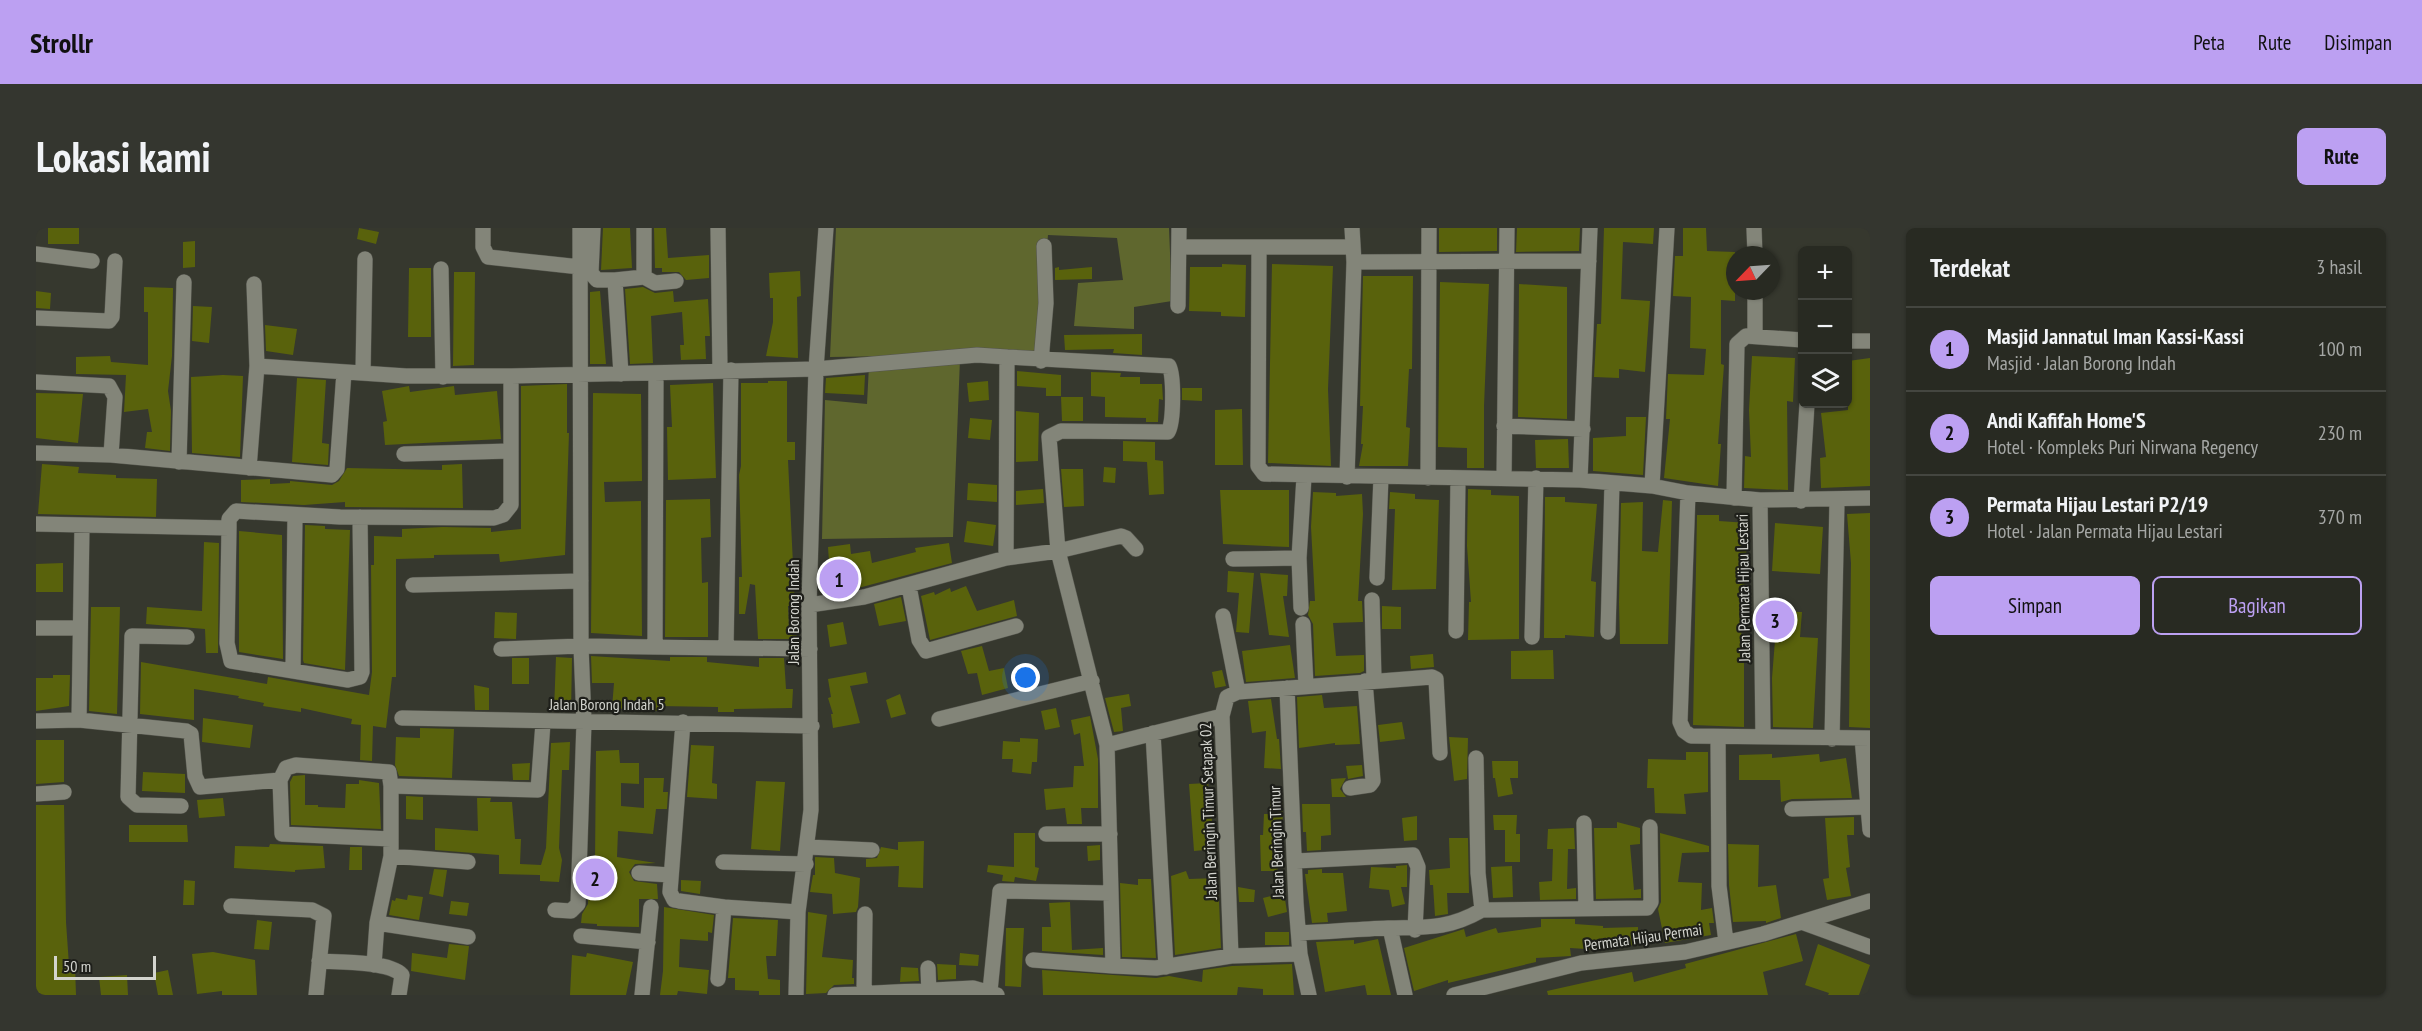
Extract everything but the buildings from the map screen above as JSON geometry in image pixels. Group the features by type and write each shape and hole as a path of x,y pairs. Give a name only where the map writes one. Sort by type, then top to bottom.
{"street":[{"path":"483,228 483,247 488,257 579,267"},
{"path":"555,910 571,911 578,904 584,722 581,646 583,375 580,228"},
{"path":"593,228 591,273 597,280 645,277 655,283 676,281"},
{"path":"644,228 645,277"},
{"path":"718,228 726,370 726,648"},
{"name":"Jalan Borong Indah","path":"796,995 798,912 808,847 812,726 809,605 816,369 826,228"},
{"path":"1178,306 1179,228"},
{"path":"1347,477 1352,228"},
{"path":"1428,478 1429,228"},
{"path":"1503,479 1507,228"},
{"path":"1580,480 1590,228"},
{"path":"1652,486 1667,228"},
{"path":"1754,228 1755,246"},
{"path":"1041,361 1046,303 1044,246"},
{"path":"1180,247 1259,248 1353,254 1429,263 1589,261"},
{"path":"1259,248 1258,466 1264,474 1304,477 1580,480 1652,486 1688,493 1760,500"},
{"path":"36,254 92,261"},
{"path":"363,373 365,259"},
{"path":"36,318 109,321 112,318 115,261"},
{"path":"441,270 443,377"},
{"path":"615,280 621,374"},
{"path":"179,462 184,282"},
{"path":"249,468 257,366 254,285"},
{"path":"1755,300 1755,336"},
{"path":"1734,498 1737,344 1746,336 1798,340"},
{"path":"1852,341 1870,341"},
{"path":"257,366 443,377 816,369 977,355 1041,361 1169,366 1172,370 1168,432 1061,431 1049,437 1058,551 1107,745 1113,966"},
{"path":"1006,357 1006,558"},
{"path":"36,453 111,455 335,474 344,372"},
{"path":"655,646 656,373"},
{"path":"360,517 362,672 360,677 348,680 238,663 229,658 229,519 236,512 479,519 503,515 511,505 511,376"},
{"path":"36,382 109,386 115,397 111,455"},
{"path":"1801,501 1807,408"},
{"path":"1504,426 1582,429"},
{"path":"404,454 511,451"},
{"path":"1304,477 1299,558 1306,686"},
{"path":"1377,578 1380,477"},
{"path":"1455,631 1458,478"},
{"path":"1532,637 1536,478"},
{"path":"1608,632 1612,483"},
{"path":"1688,493 1680,723 1684,731 1690,736 1866,738 1870,830"},
{"name":"Jalan Permata Hijau Lestari","path":"1763,737 1760,500 1837,501 1870,498"},
{"path":"1832,739 1837,501"},
{"path":"293,670 295,514"},
{"path":"36,524 229,528"},
{"path":"79,720 78,628 82,526"},
{"path":"809,605 864,597 1006,558 1058,551 1121,536 1136,549"},
{"path":"1233,560 1299,558"},
{"path":"413,585 581,581"},
{"path":"909,586 919,640 926,651 1016,626"},
{"path":"1350,788 1370,785 1373,781 1370,681 1372,600"},
{"path":"1223,616 1238,692 1419,676 1436,679 1440,753"},
{"path":"36,628 78,628"},
{"path":"181,806 137,805 130,801 127,792 132,726 132,636 187,637"},
{"path":"501,649 655,646 810,649"},
{"path":"939,719 1092,681"},
{"name":"Jalan Beringin Timur","path":"1287,688 1296,903 1300,954 1309,995"},
{"name":"Jalan Beringin Timur Setapak 02","path":"1231,956 1222,716 1227,697 1238,692"},
{"path":"1107,745 1222,716"},
{"name":"Jalan Borong Indah 5","path":"402,718 543,723 683,722 812,726"},
{"path":"36,721 79,720 190,732 195,776 200,787 280,780"},
{"path":"683,722 670,874 670,892 674,900 724,907 798,912"},
{"path":"391,786 535,791 538,786 543,723"},
{"path":"1153,733 1166,967"},
{"path":"1718,737 1719,886 1726,942"},
{"path":"1476,758 1478,873 1482,910"},
{"path":"374,965 377,922 391,856 391,839 391,786 389,772 296,765 286,768 280,780 282,834 391,839"},
{"path":"36,794 64,792"},
{"path":"1792,809 1868,807"},
{"path":"1584,824 1586,909"},
{"path":"1299,933 1390,928 1415,930 1462,921 1482,910 1647,908 1649,906 1650,827"},
{"path":"1046,834 1110,834"},
{"path":"808,847 872,850"},
{"path":"1296,861 1413,855 1418,867 1415,930"},
{"path":"391,856 468,862"},
{"path":"723,862 806,864"},
{"path":"639,873 670,874"},
{"path":"835,995 929,993 973,988 994,993 1000,891 1111,893"},
{"name":"Permata Hijau Permai","path":"1454,995 1581,963 1685,952 1804,923 1870,901"},
{"path":"231,906 320,912 324,916 316,995"},
{"path":"642,995 651,907"},
{"path":"718,979 724,907"},
{"path":"864,994 865,914"},
{"path":"377,922 468,937"},
{"path":"1804,923 1870,947"},
{"path":"1390,928 1405,995"},
{"path":"581,936 648,942"},
{"path":"1033,960 1166,967 1231,956 1300,954"},
{"path":"319,961 374,965 392,969 402,975 399,995"},
{"path":"928,968 929,993"}],"green space":[{"path":"836,228 1169,228 1172,301 1134,307 1134,329 1074,326 1078,283 1123,280 1117,238 1048,235 1037,354 830,357"},
{"path":"960,359 953,537 822,539 825,400 867,404 869,365"}],"place":[{"name":"Masjid Jannatul Iman Kassi-Kassi","path":"839,579"},
{"name":"Permata Hijau Lestari P2/19","path":"1775,620"},
{"name":"Andi Kafifah Home'S","path":"595,878"}]}
